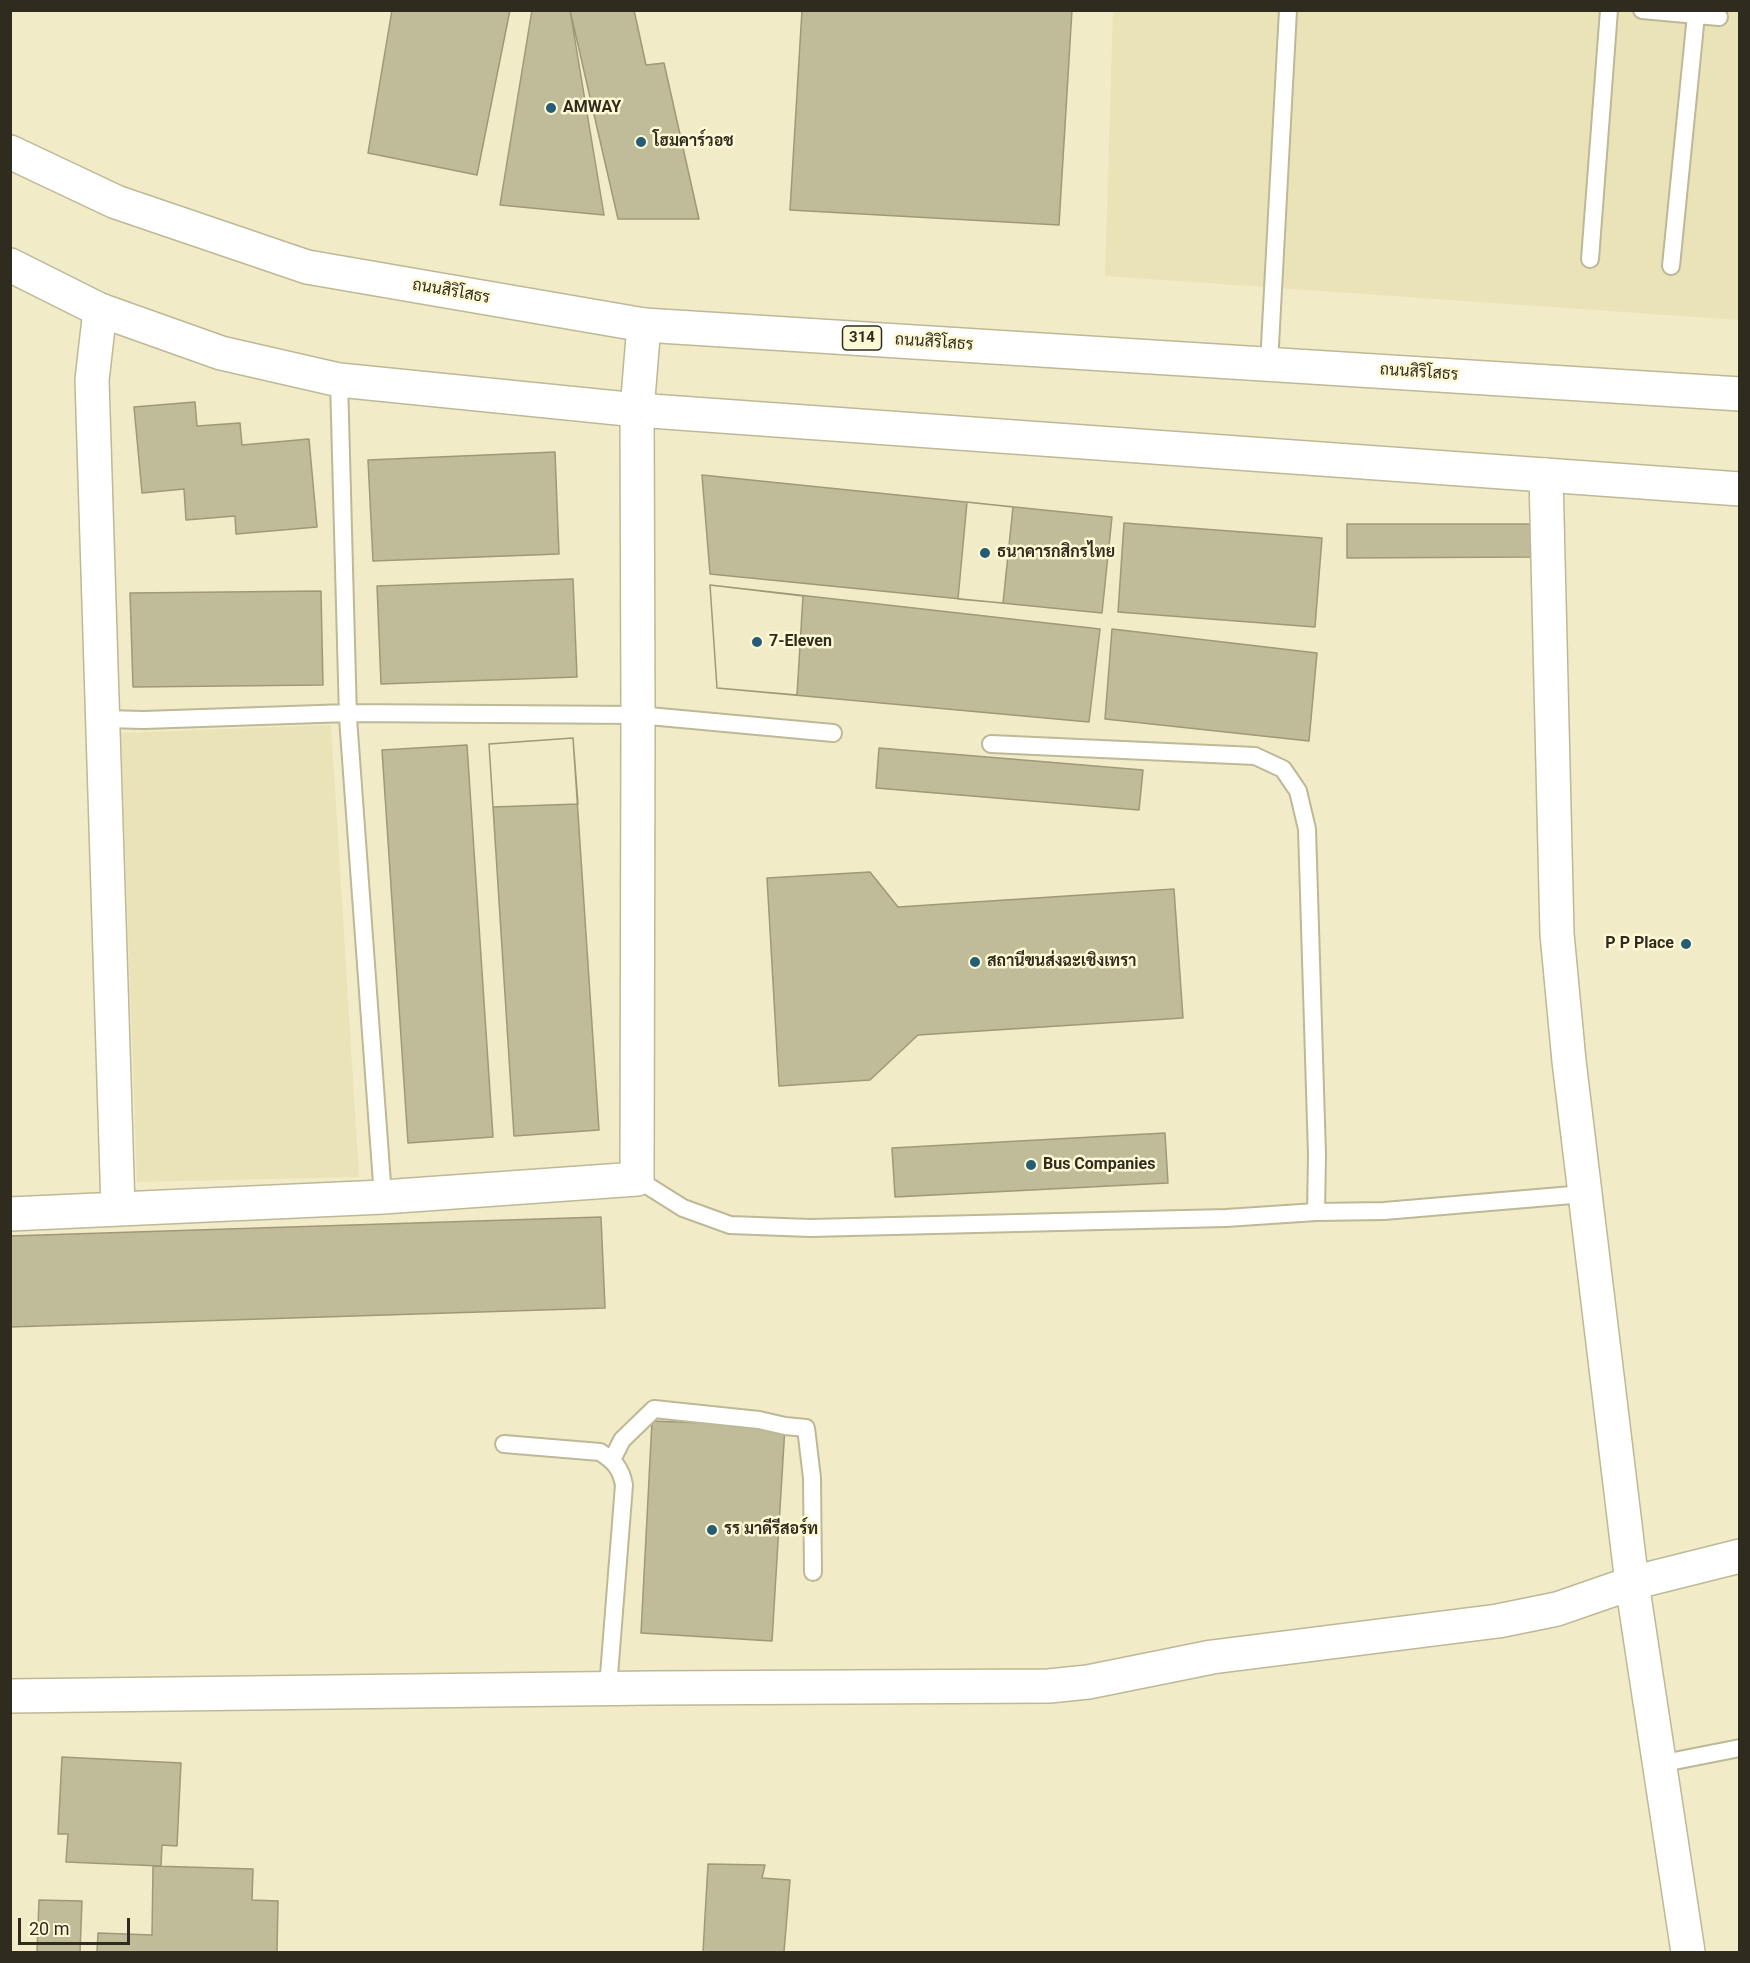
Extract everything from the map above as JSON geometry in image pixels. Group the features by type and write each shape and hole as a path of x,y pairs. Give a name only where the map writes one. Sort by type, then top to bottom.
{"street":[{"name":"ถนนสิริโสธร","path":"10,152 116,202 307,267 644,325 1740,394"},
{"path":"10,265 100,310 220,353 339,380 637,410 1740,489"},
{"path":"100,310 92,380 118,1208"},
{"path":"10,1214 383,1197 637,1179 637,410 644,325"},
{"path":"1546,475 1557,934 1569,1061 1632,1583 1688,1953"},
{"path":"10,1696 608,1688 1049,1686 1088,1682 1212,1657 1498,1621 1557,1609 1632,1583 1740,1556"}],"lane":[{"path":"1269,364 1288,10"},
{"path":"1590,259 1609,10"},
{"path":"1642,10 1719,17"},
{"path":"1671,266 1696,15"},
{"path":"339,380 348,713 383,1197"},
{"path":"104,719 156,720 348,713 638,715 833,733"},
{"path":"991,744 1255,756 1283,769 1298,791 1307,829 1317,1155 1316,1212"},
{"path":"637,1179 683,1208 730,1225 810,1228 1226,1218 1316,1212 1384,1211 1584,1194"},
{"path":"612,1460 622,1440 654,1409 759,1420 806,1428 812,1478 813,1572"},
{"path":"504,1444 600,1452 612,1460 621,1471 624,1485 608,1688"},
{"path":"1659,1764 1740,1748"}],"shaded area":[{"path":"1113,11 1739,11 1739,320 1105,276"},
{"path":"331,725 359,1177 137,1182 121,733"}],"building":[{"path":"392,10 510,10 477,175 368,153"},
{"name":"AMWAY","path":"532,10 570,10 604,215 500,205"},
{"name":"โฮมคาร์วอช","path":"570,10 634,10 646,65 664,63 699,219 618,219"},
{"path":"802,10 1072,10 1059,225 790,210"},
{"path":"195,402 197,426 240,423 242,445 309,439 317,527 236,534 235,516 186,520 184,489 142,493 134,407"},
{"path":"555,452 559,554 373,561 368,460"},
{"path":"702,475 1112,517 1102,613 710,574"},
{"name":"ธนาคารกสิกรไทย","path":"967,502 1013,507 1003,603 958,599"},
{"path":"1124,523 1322,538 1315,627 1118,612"},
{"path":"1347,524 1532,524 1532,557 1347,558"},
{"path":"573,579 577,677 381,684 377,586"},
{"path":"710,585 1100,629 1089,722 717,688"},
{"name":"7-Eleven","path":"710,585 803,596 797,695 717,688"},
{"path":"321,591 323,685 133,687 130,593"},
{"path":"1112,629 1317,653 1309,741 1105,719"},
{"path":"573,738 599,1130 514,1136 489,744"},
{"path":"573,738 578,804 493,807 489,744"},
{"path":"467,745 493,1137 408,1143 382,750"},
{"path":"879,748 1143,770 1139,810 876,788"},
{"name":"สถานีขนส่งฉะเชิงเทรา","path":"870,872 898,907 1174,889 1183,1018 918,1035 870,1080 779,1086 767,878"},
{"path":"1165,1133 1168,1183 895,1197 892,1148"},
{"path":"601,1217 605,1308 10,1327 10,1236"},
{"name":"รร มาดีรีสอร์ท","path":"652,1421 785,1426 772,1641 641,1633"},
{"path":"62,1757 181,1763 177,1846 162,1845 161,1866 66,1862 68,1834 58,1834"},
{"path":"708,1864 765,1865 762,1878 790,1880 784,1952 703,1952"},
{"path":"153,1866 253,1869 252,1900 278,1901 277,1952 97,1952 98,1933 152,1935"},
{"path":"39,1900 82,1901 80,1952 37,1952"}],"place":[{"name":"AMWAY","path":"551,108"},
{"name":"โฮมคาร์วอช","path":"641,142"},
{"name":"ธนาคารกสิกรไทย","path":"985,553"},
{"name":"7-Eleven","path":"757,642"},
{"name":"P P Place","path":"1686,944"},
{"name":"สถานีขนส่งฉะเชิงเทรา","path":"975,962"},
{"name":"Bus Companies","path":"1031,1165"},
{"name":"รร มาดีรีสอร์ท","path":"712,1530"}]}
